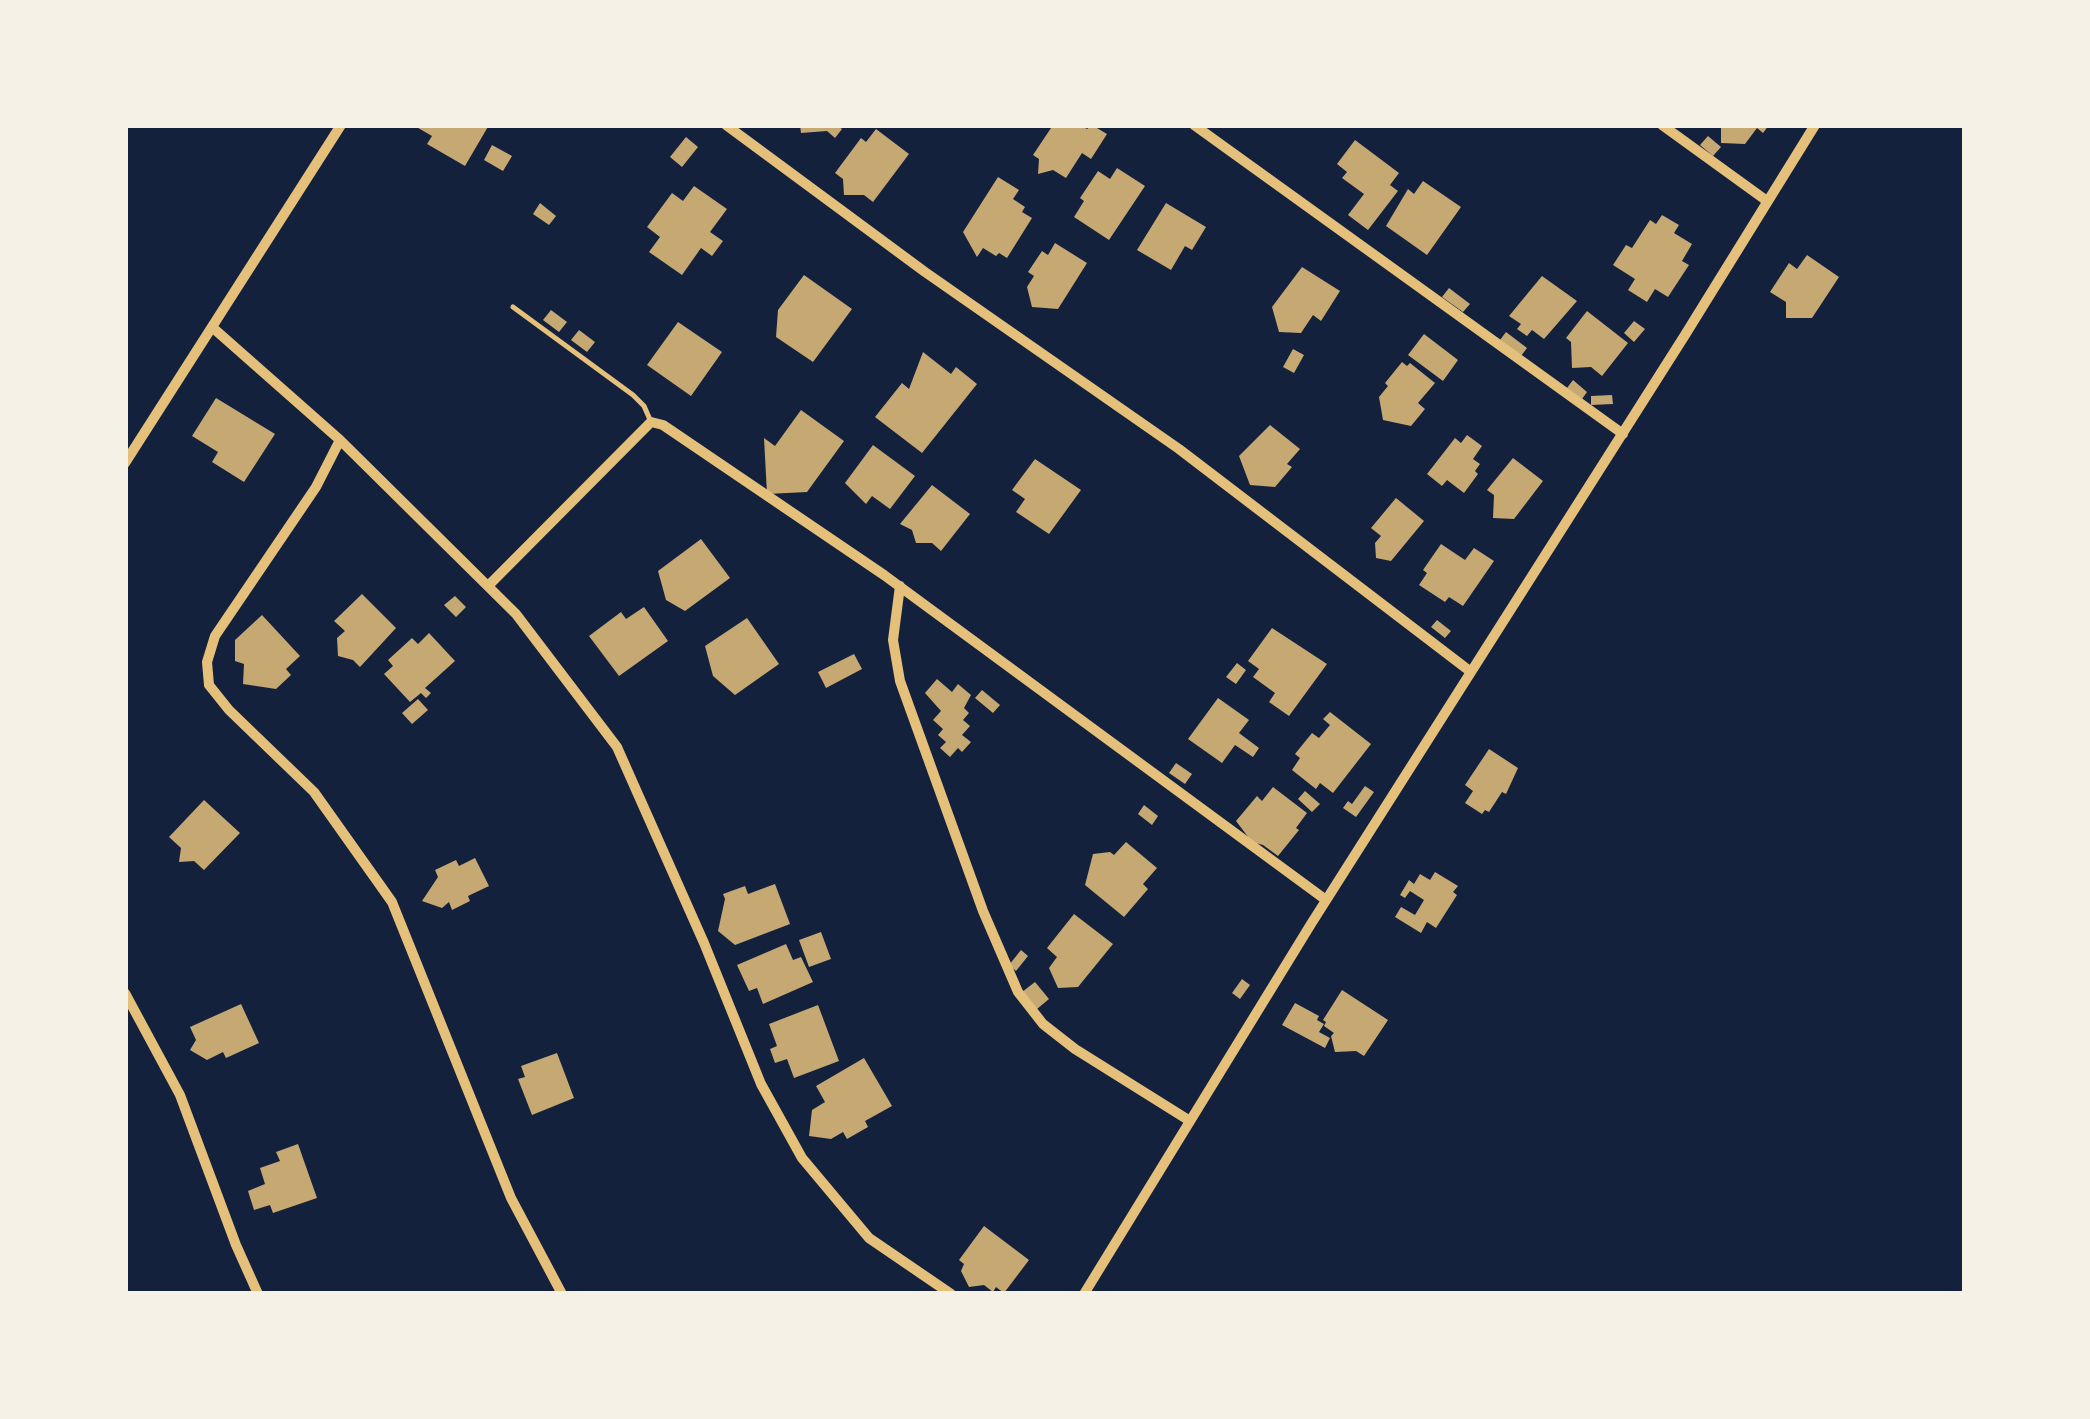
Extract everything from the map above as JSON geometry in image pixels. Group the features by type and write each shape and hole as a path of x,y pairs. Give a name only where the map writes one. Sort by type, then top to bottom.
{"street":[{"path":"125,463 342,125"},
{"path":"726,125 924,272 1179,449 1471,672"},
{"path":"1194,125 1622,434"},
{"path":"1662,125 1767,201"},
{"path":"1084,1294 1326,900 1815,125"},
{"path":"212,327 340,440 516,614 617,747 704,944 760,1084 802,1158 870,1238 951,1294"},
{"path":"488,586 650,422 663,425 900,586 1326,900"},
{"path":"340,440 316,487 215,636 207,662 210,685 229,710 314,792 392,902 511,1198 562,1294"},
{"path":"900,586 893,640 900,681 983,911 1018,992 1043,1024 1075,1049 1190,1122"},
{"path":"125,993 180,1095 258,1294"}],"lane":[{"path":"513,307 633,395 644,406 650,422"}],"building":[{"path":"413,125 489,125 465,166 427,144 432,136"},
{"path":"800,125 836,125 842,129 835,138 827,131 801,133"},
{"path":"1053,125 1080,125 1087,129 1092,125 1107,134 1091,159 1082,153 1066,178 1053,170 1038,174 1039,159 1033,155"},
{"path":"1721,125 1769,125 1763,133 1757,128 1745,144 1721,143"},
{"path":"876,129 909,154 873,202 864,195 844,195 843,179 835,173 861,138 866,142"},
{"path":"1708,136 1721,147 1713,156 1700,145"},
{"path":"686,137 698,147 682,167 670,157"},
{"path":"1355,140 1399,173 1390,185 1398,191 1368,230 1348,215 1364,194 1342,178 1347,172 1337,164"},
{"path":"492,145 512,156 503,171 484,160"},
{"path":"1117,168 1145,186 1109,240 1074,217 1084,201 1080,198 1098,171 1110,179"},
{"path":"998,177 1019,190 1013,199 1032,218 1007,258 983,248 977,257 963,232"},
{"path":"1423,181 1461,207 1427,255 1386,226 1408,189 1414,194"},
{"path":"694,186 727,209 710,232 723,241 712,256 701,248 682,275 649,252 660,237 647,227 672,193 683,201"},
{"path":"540,203 556,216 549,225 533,214"},
{"path":"1166,203 1206,227 1192,250 1185,246 1171,270 1137,250"},
{"path":"1662,215 1679,225 1674,233 1692,244 1682,261 1689,265 1668,297 1655,289 1647,302 1628,290 1635,279 1613,265 1626,245 1632,248 1650,220 1656,224"},
{"path":"1055,243 1087,263 1058,309 1032,307 1027,287 1034,276 1028,272 1042,251 1048,255"},
{"path":"1807,255 1839,277 1812,318 1786,318 1786,302 1770,292 1789,263 1797,269"},
{"path":"1302,267 1340,291 1321,321 1313,315 1301,333 1279,332 1272,307"},
{"path":"804,275 852,309 813,362 776,337 778,310"},
{"path":"1542,276 1577,301 1544,339 1532,330 1527,336 1517,329 1521,324 1509,316"},
{"path":"1449,288 1470,304 1463,312 1442,297"},
{"path":"551,310 567,322 559,332 543,320"},
{"path":"1587,311 1628,343 1602,376 1591,367 1572,368 1571,342 1566,338"},
{"path":"1634,321 1645,329 1634,342 1624,333"},
{"path":"678,322 722,352 691,396 647,365"},
{"path":"579,330 595,342 587,352 571,340"},
{"path":"1506,332 1527,348 1521,356 1500,340"},
{"path":"1424,334 1458,360 1443,381 1408,355"},
{"path":"1293,349 1304,355 1294,373 1283,367"},
{"path":"923,352 951,374 956,367 977,384 922,453 875,417 902,383 909,389"},
{"path":"1402,362 1407,366 1410,363 1435,383 1418,403 1425,409 1411,426 1383,420 1379,397"},
{"path":"1573,380 1587,392 1582,399 1567,388"},
{"path":"1612,395 1613,404 1591,405 1591,396"},
{"path":"216,398 275,434 244,482 212,462 218,452 192,436"},
{"path":"801,410 844,441 807,492 767,494 764,438 775,446"},
{"path":"1270,425 1300,449 1287,464 1292,467 1275,487 1250,485 1239,456"},
{"path":"1467,435 1482,446 1473,459 1480,464 1475,471 1478,474 1464,493 1447,480 1442,486 1427,474 1455,438 1461,443"},
{"path":"873,445 915,476 890,509 872,496 866,504 845,483"},
{"path":"1513,458 1543,481 1514,519 1493,518 1494,495 1487,490"},
{"path":"1035,459 1081,490 1049,534 1016,512 1025,499 1012,490"},
{"path":"932,485 970,514 941,551 932,543 916,543 912,530 900,524"},
{"path":"1396,498 1424,521 1391,561 1376,558 1375,543 1381,536 1371,528"},
{"path":"701,539 730,578 685,611 666,600 658,571"},
{"path":"1441,544 1465,560 1474,548 1494,561 1463,606 1449,597 1445,602 1419,585 1427,573 1423,570"},
{"path":"362,594 396,628 360,667 353,660 338,656 337,638 345,631 334,621"},
{"path":"455,596 466,607 456,617 444,605"},
{"path":"644,607 668,641 619,676 589,636 621,612 626,619"},
{"path":"262,615 300,656 286,669 291,675 276,689 243,684 244,664 235,661 235,640"},
{"path":"747,618 779,664 735,695 713,676 705,646"},
{"path":"1437,620 1451,631 1445,638 1431,627"},
{"path":"1272,628 1327,664 1289,716 1269,702 1275,693 1253,677 1259,669 1248,661"},
{"path":"429,633 455,661 425,688 431,693 426,698 421,693 410,702 384,674 393,666 388,660 412,638 418,644"},
{"path":"854,654 862,669 826,688 818,672"},
{"path":"1237,663 1246,670 1236,684 1226,677"},
{"path":"937,679 952,692 958,684 971,695 964,708 969,713 963,720 970,726 962,735 971,742 950,757 940,748 946,742 938,735 943,729 933,720 941,711 925,693"},
{"path":"982,690 1000,705 993,713 975,698"},
{"path":"1218,698 1249,720 1239,733 1259,748 1253,757 1235,745 1222,763 1188,739"},
{"path":"418,699 428,710 412,724 402,713"},
{"path":"1330,712 1371,744 1333,793 1320,783 1316,789 1292,770 1300,758 1295,754 1312,733 1319,738 1330,725 1323,719"},
{"path":"1489,749 1518,768 1506,794 1502,792 1489,812 1485,810 1482,814 1465,803 1473,791 1465,785"},
{"path":"1176,763 1192,774 1185,784 1169,773"},
{"path":"1365,786 1374,792 1356,817 1343,808 1348,801 1352,804"},
{"path":"1273,787 1307,813 1278,856 1252,842 1236,821 1257,796 1262,801"},
{"path":"1305,791 1320,804 1312,812 1298,799"},
{"path":"204,800 240,833 204,870 194,861 179,862 181,848 169,837"},
{"path":"1144,805 1158,816 1152,825 1138,814"},
{"path":"1126,842 1157,868 1143,884 1148,889 1124,917 1085,885 1093,854 1114,855"},
{"path":"475,858 489,886 468,896 470,901 452,910 449,902 442,908 422,901 438,877 435,870 456,860 459,866"},
{"path":"1435,872 1458,886 1453,892 1457,895 1436,928 1427,922 1421,933 1395,917 1401,907 1415,915 1424,900 1410,891 1405,898 1400,895 1409,880 1414,884 1420,874 1430,880"},
{"path":"775,884 790,924 735,945 718,931 723,894 745,886 748,894"},
{"path":"1074,914 1113,944 1078,987 1058,988 1049,968 1057,957 1047,948"},
{"path":"821,932 831,959 809,967 799,940"},
{"path":"786,944 793,960 801,957 813,982 763,1004 757,988 749,991 737,965"},
{"path":"1021,950 1028,956 1016,971 1009,965"},
{"path":"1242,979 1250,985 1240,999 1232,993"},
{"path":"1035,982 1049,999 1037,1009 1022,992"},
{"path":"1342,990 1388,1020 1364,1056 1356,1051 1335,1052 1331,1036 1334,1033 1324,1026 1323,1020"},
{"path":"1295,1003 1319,1016 1317,1020 1324,1024 1319,1032 1330,1038 1325,1048 1282,1025"},
{"path":"241,1004 259,1043 226,1058 223,1052 207,1060 190,1050 196,1040 190,1027"},
{"path":"818,1005 839,1061 794,1078 787,1059 775,1063 770,1049 777,1046 769,1024"},
{"path":"557,1053 574,1098 532,1115 518,1079 525,1077 521,1066"},
{"path":"864,1058 892,1106 865,1121 868,1127 847,1139 843,1132 831,1139 809,1136 812,1110 825,1102 816,1086"},
{"path":"298,1144 317,1198 273,1213 270,1205 254,1210 248,1191 265,1184 260,1168 280,1161 276,1152"},
{"path":"984,1226 1029,1260 1004,1293 996,1287 993,1292 984,1285 969,1287 961,1271 964,1264 959,1260"}]}
